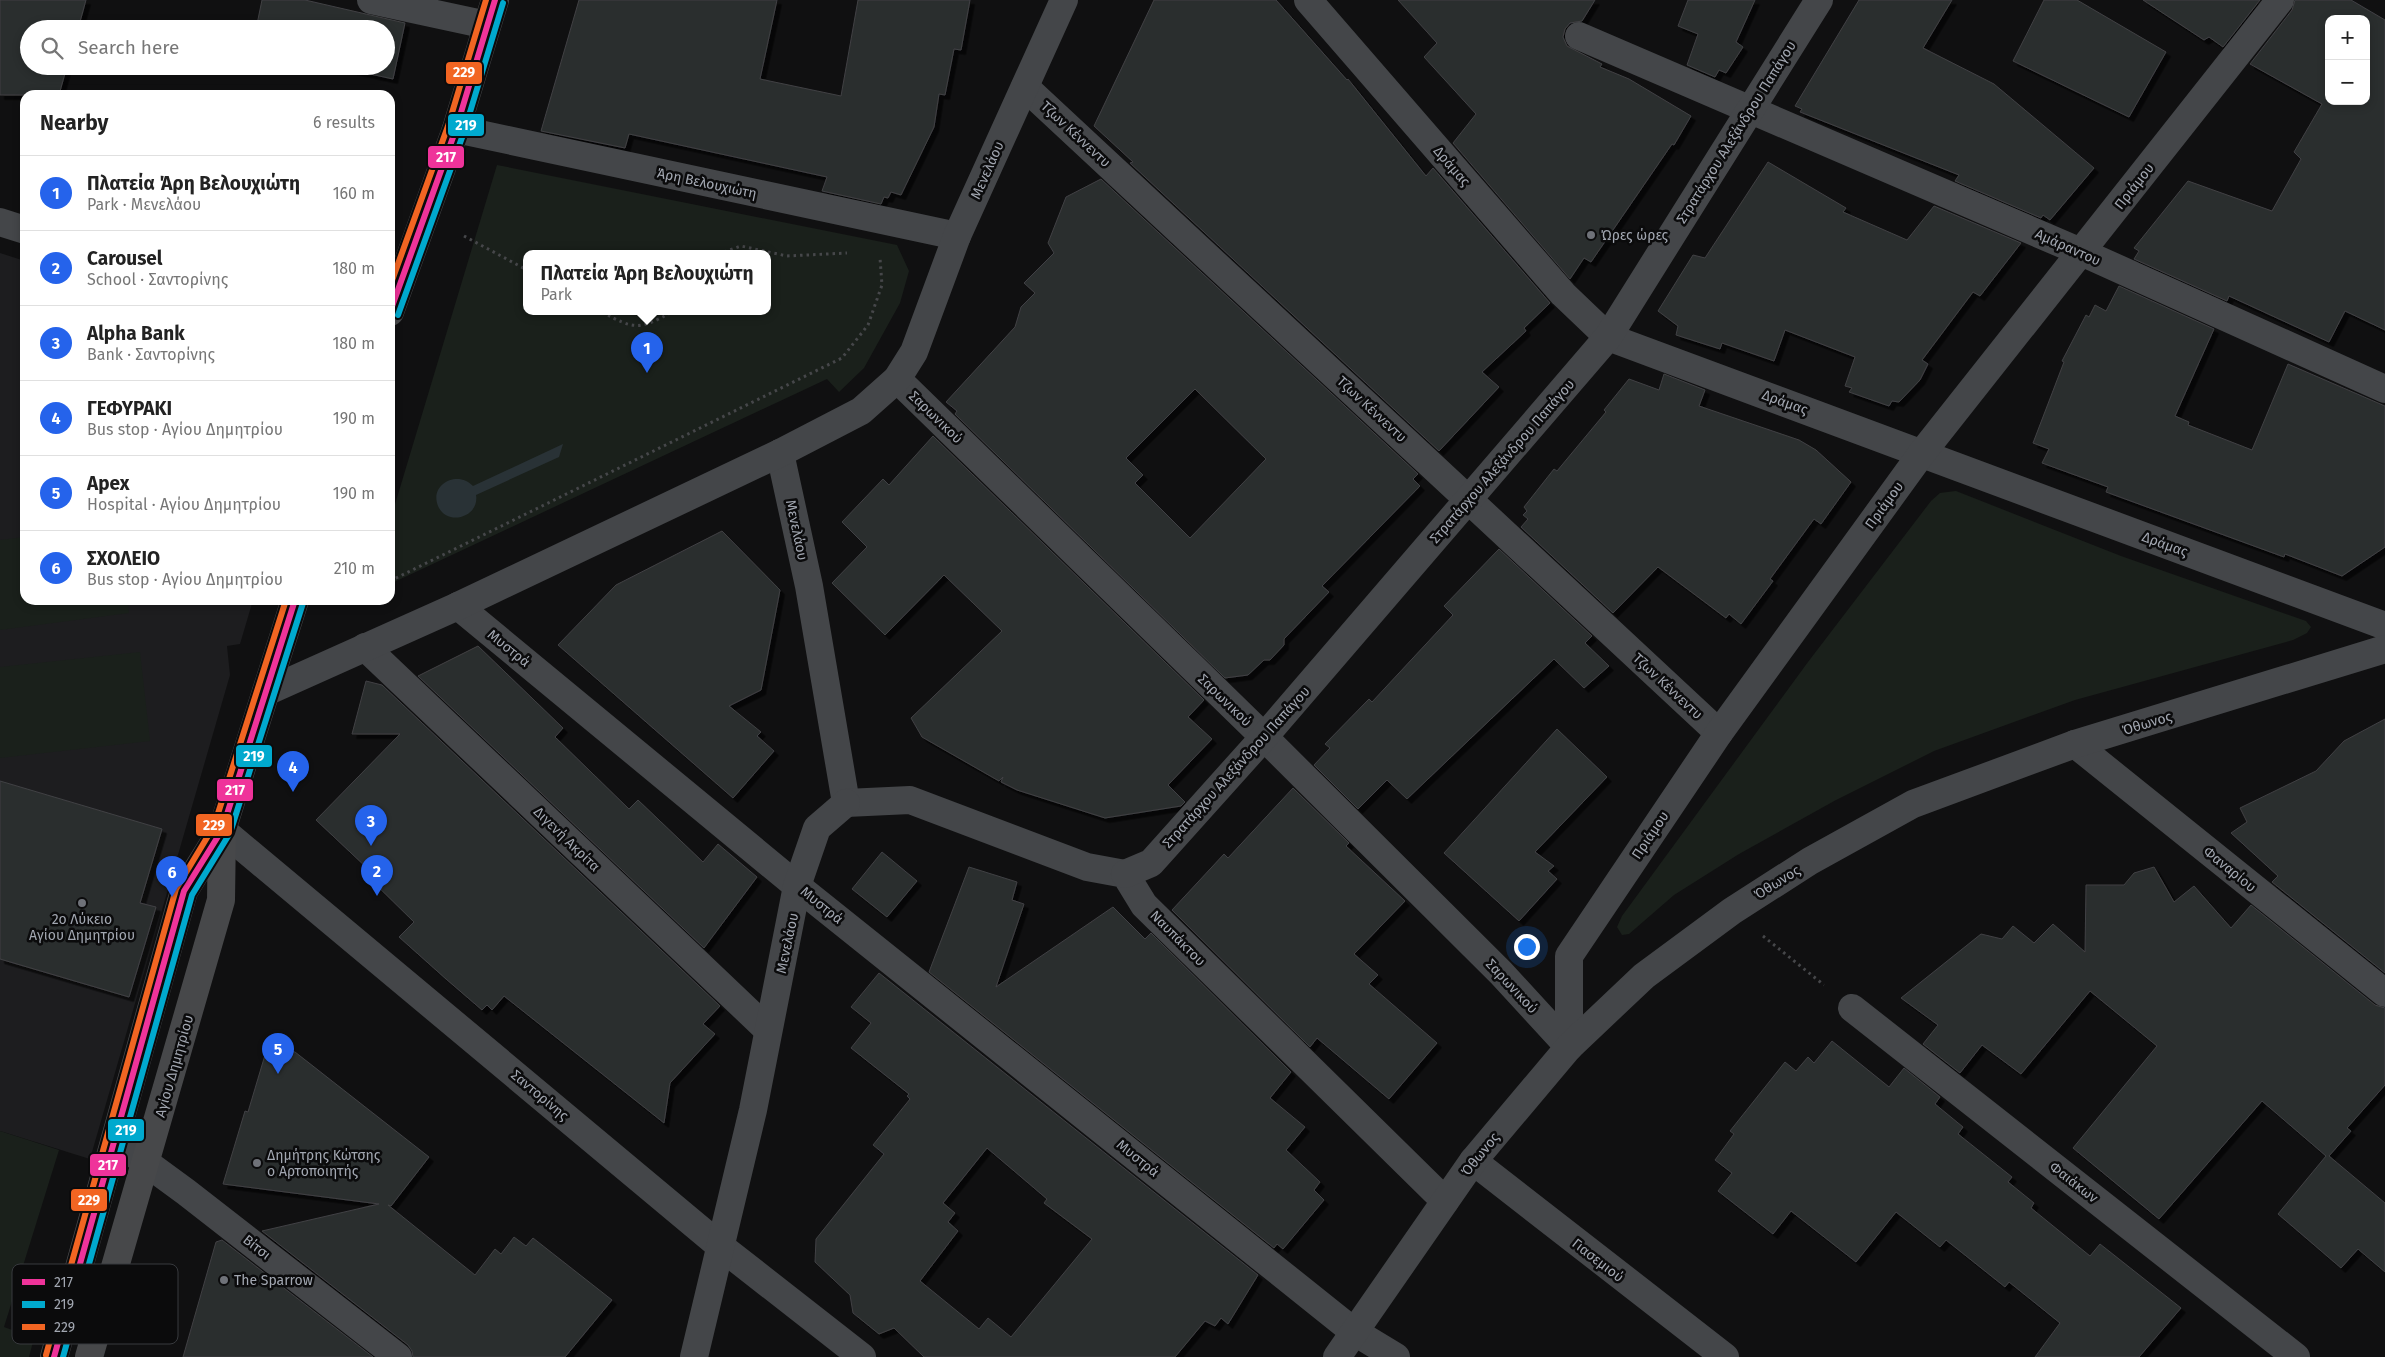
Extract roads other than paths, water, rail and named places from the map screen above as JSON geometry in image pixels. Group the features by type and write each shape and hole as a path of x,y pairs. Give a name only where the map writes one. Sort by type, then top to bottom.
{"main road":[{"path":"395,298 456,129 491,12"},
{"name":"Αγίου Δημητρίου","path":"80,1264 184,891 222,830 293,605"},
{"name":"Αγίου Δημητρίου","path":"116,1264 221,900 222,830"},
{"name":"Αγίου Δημητρίου","path":"54,1357 58,1344"},
{"name":"Αγίου Δημητρίου","path":"88,1357 92,1344"}],"street":[{"path":"371,0 491,12"},
{"name":"Μενελάου","path":"458,606 780,453 861,411 897,379 914,352 957,236 1064,0"},
{"name":"Δράμας","path":"1308,0 1563,294 1608,337 2385,626"},
{"name":"Στρατάρχου Αλεξάνδρου Παπάγου","path":"1125,874 1151,863 1264,737 1470,500 1608,337 1819,0"},
{"name":"Πριάμου","path":"1569,1047 1569,956 1719,733 1922,453 2280,0"},
{"name":"Αμάραντου","path":"1579,36 2081,252 2385,389"},
{"name":"Τζων Κέννεντυ","path":"1025,87 1719,733"},
{"name":"Άρη Βελουχιώτη","path":"456,129 957,236"},
{"path":"0,222 20,228"},
{"name":"Σαρωνικού","path":"897,379 1264,737 1500,973 1569,1047"},
{"name":"Μενελάου","path":"694,1357 753,1110 797,886 817,828 846,803 809,586 780,453"},
{"path":"266,692 458,606"},
{"name":"Μυστρά","path":"458,606 797,886 1353,1331 1396,1357"},
{"name":"Διγενή Ακρίτα","path":"366,648 768,1030"},
{"name":"Όθωνος","path":"1336,1357 1473,1161 1569,1047 1644,976 1732,911 1810,861 1913,804 2075,744 2385,649"},
{"name":"Φαναρίου","path":"2075,744 2385,993"},
{"path":"846,803 910,800 1087,867 1125,874"},
{"name":"Σαντορίνης","path":"222,830 720,1246 862,1357"},
{"name":"Ναυπάκτου","path":"1125,874 1144,905 1445,1202"},
{"name":"Φαιάκων","path":"1852,1008 2296,1357"},
{"name":"Βίτσι","path":"115,1140 398,1357"},
{"name":"Γιασεμιού","path":"1473,1161 1725,1357"}],"place":[{"name":"Ώρες ώρες","path":"1591,235"},
{"name":"Πλατεία Άρη Βελουχιώτη","path":"647,373"},
{"name":"ΓΕΦΥΡΑΚΙ","path":"293,792"},
{"name":"Alpha Bank","path":"371,846"},
{"name":"Carousel","path":"377,896"},
{"name":"ΣΧΟΛΕΙΟ","path":"172,897"},
{"name":"2ο Λύκειο Αγίου Δημητρίου","path":"82,903"},
{"name":"Apex","path":"278,1074"},
{"name":"Δημήτρης Κώτσης ο Αρτοποιητής","path":"257,1163"},
{"name":"The Sparrow","path":"224,1280"}]}
